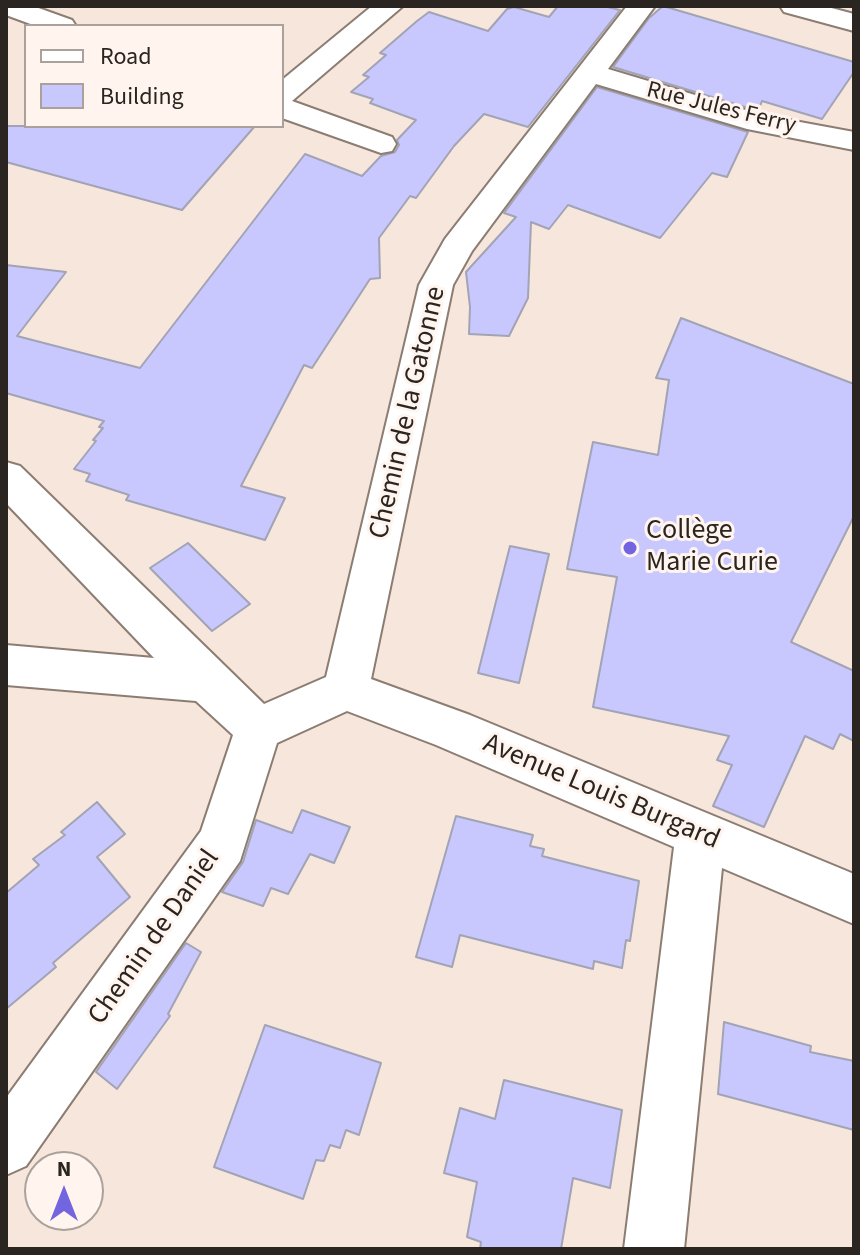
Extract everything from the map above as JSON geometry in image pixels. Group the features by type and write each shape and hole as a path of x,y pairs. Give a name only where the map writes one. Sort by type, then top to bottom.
{"street":[{"path":"8,6 57,24"},
{"path":"284,93 389,6"},
{"name":"Chemin de la Gatonne","path":"346,690 436,285 457,247 641,6"},
{"path":"794,6 854,23"},
{"name":"Rue Jules Ferry","path":"589,73 758,123 846,138"},
{"path":"846,138 854,108"},
{"path":"284,109 381,144"},
{"path":"6,477 207,682 258,729 346,690"},
{"path":"6,665 207,682"},
{"name":"Avenue Louis Burgard","path":"346,690 453,730 854,899"},
{"name":"Chemin de Daniel","path":"6,1146 222,844 258,729"},
{"path":"654,1249 700,835"}],"building":[{"path":"558,6 603,6 620,10 528,127 484,114 454,146 416,198 410,196 379,238 380,278 370,279 312,368 304,365 241,486 285,498 265,540 126,500 129,495 86,481 90,474 74,469 96,441 93,440 103,428 99,427 104,421 6,393 6,265 66,272 17,336 140,368 305,154 362,176 381,156 395,152 399,145 397,140 416,120 370,103 373,99 351,92 369,77 363,75 386,55 380,53 429,12 488,31 507,9 514,7 549,17"},
{"path":"663,6 854,62 854,72 822,119 762,101 758,111 613,67 649,18"},
{"path":"597,87 748,132 727,177 712,173 660,238 568,205 549,229 531,222 528,298 509,336 469,334 466,272 516,217 504,213"},
{"path":"6,126 253,128 182,210 6,162"},
{"path":"681,318 854,384 854,516 791,642 854,671 854,741 840,734 833,749 805,736 764,827 713,806 732,765 717,760 729,736 593,707 617,577 567,569 593,442 658,455 669,380 656,378"},
{"path":"188,543 250,604 212,631 150,568"},
{"path":"510,546 549,554 519,683 478,673"},
{"path":"97,802 125,834 97,857 130,897 53,963 56,967 6,1009 6,893 39,865 33,859 65,835 61,832"},
{"path":"302,810 350,827 334,863 310,854 288,894 271,888 263,906 222,892 243,862 256,820 292,833"},
{"path":"456,816 533,835 530,846 544,849 542,856 639,881 630,941 626,940 622,968 594,961 593,969 460,935 452,967 416,957"},
{"path":"186,943 201,952 168,1014 170,1016 117,1089 96,1072"},
{"path":"724,1022 811,1046 810,1052 854,1061 854,1130 718,1094"},
{"path":"265,1025 381,1063 359,1135 346,1130 340,1148 330,1145 324,1161 316,1160 303,1199 214,1167"},
{"path":"504,1080 622,1110 610,1188 573,1178 561,1249 480,1249 481,1242 467,1237 477,1182 444,1173 460,1108 495,1119"}],"place":[{"name":"Collège Marie Curie","path":"630,548"}]}
